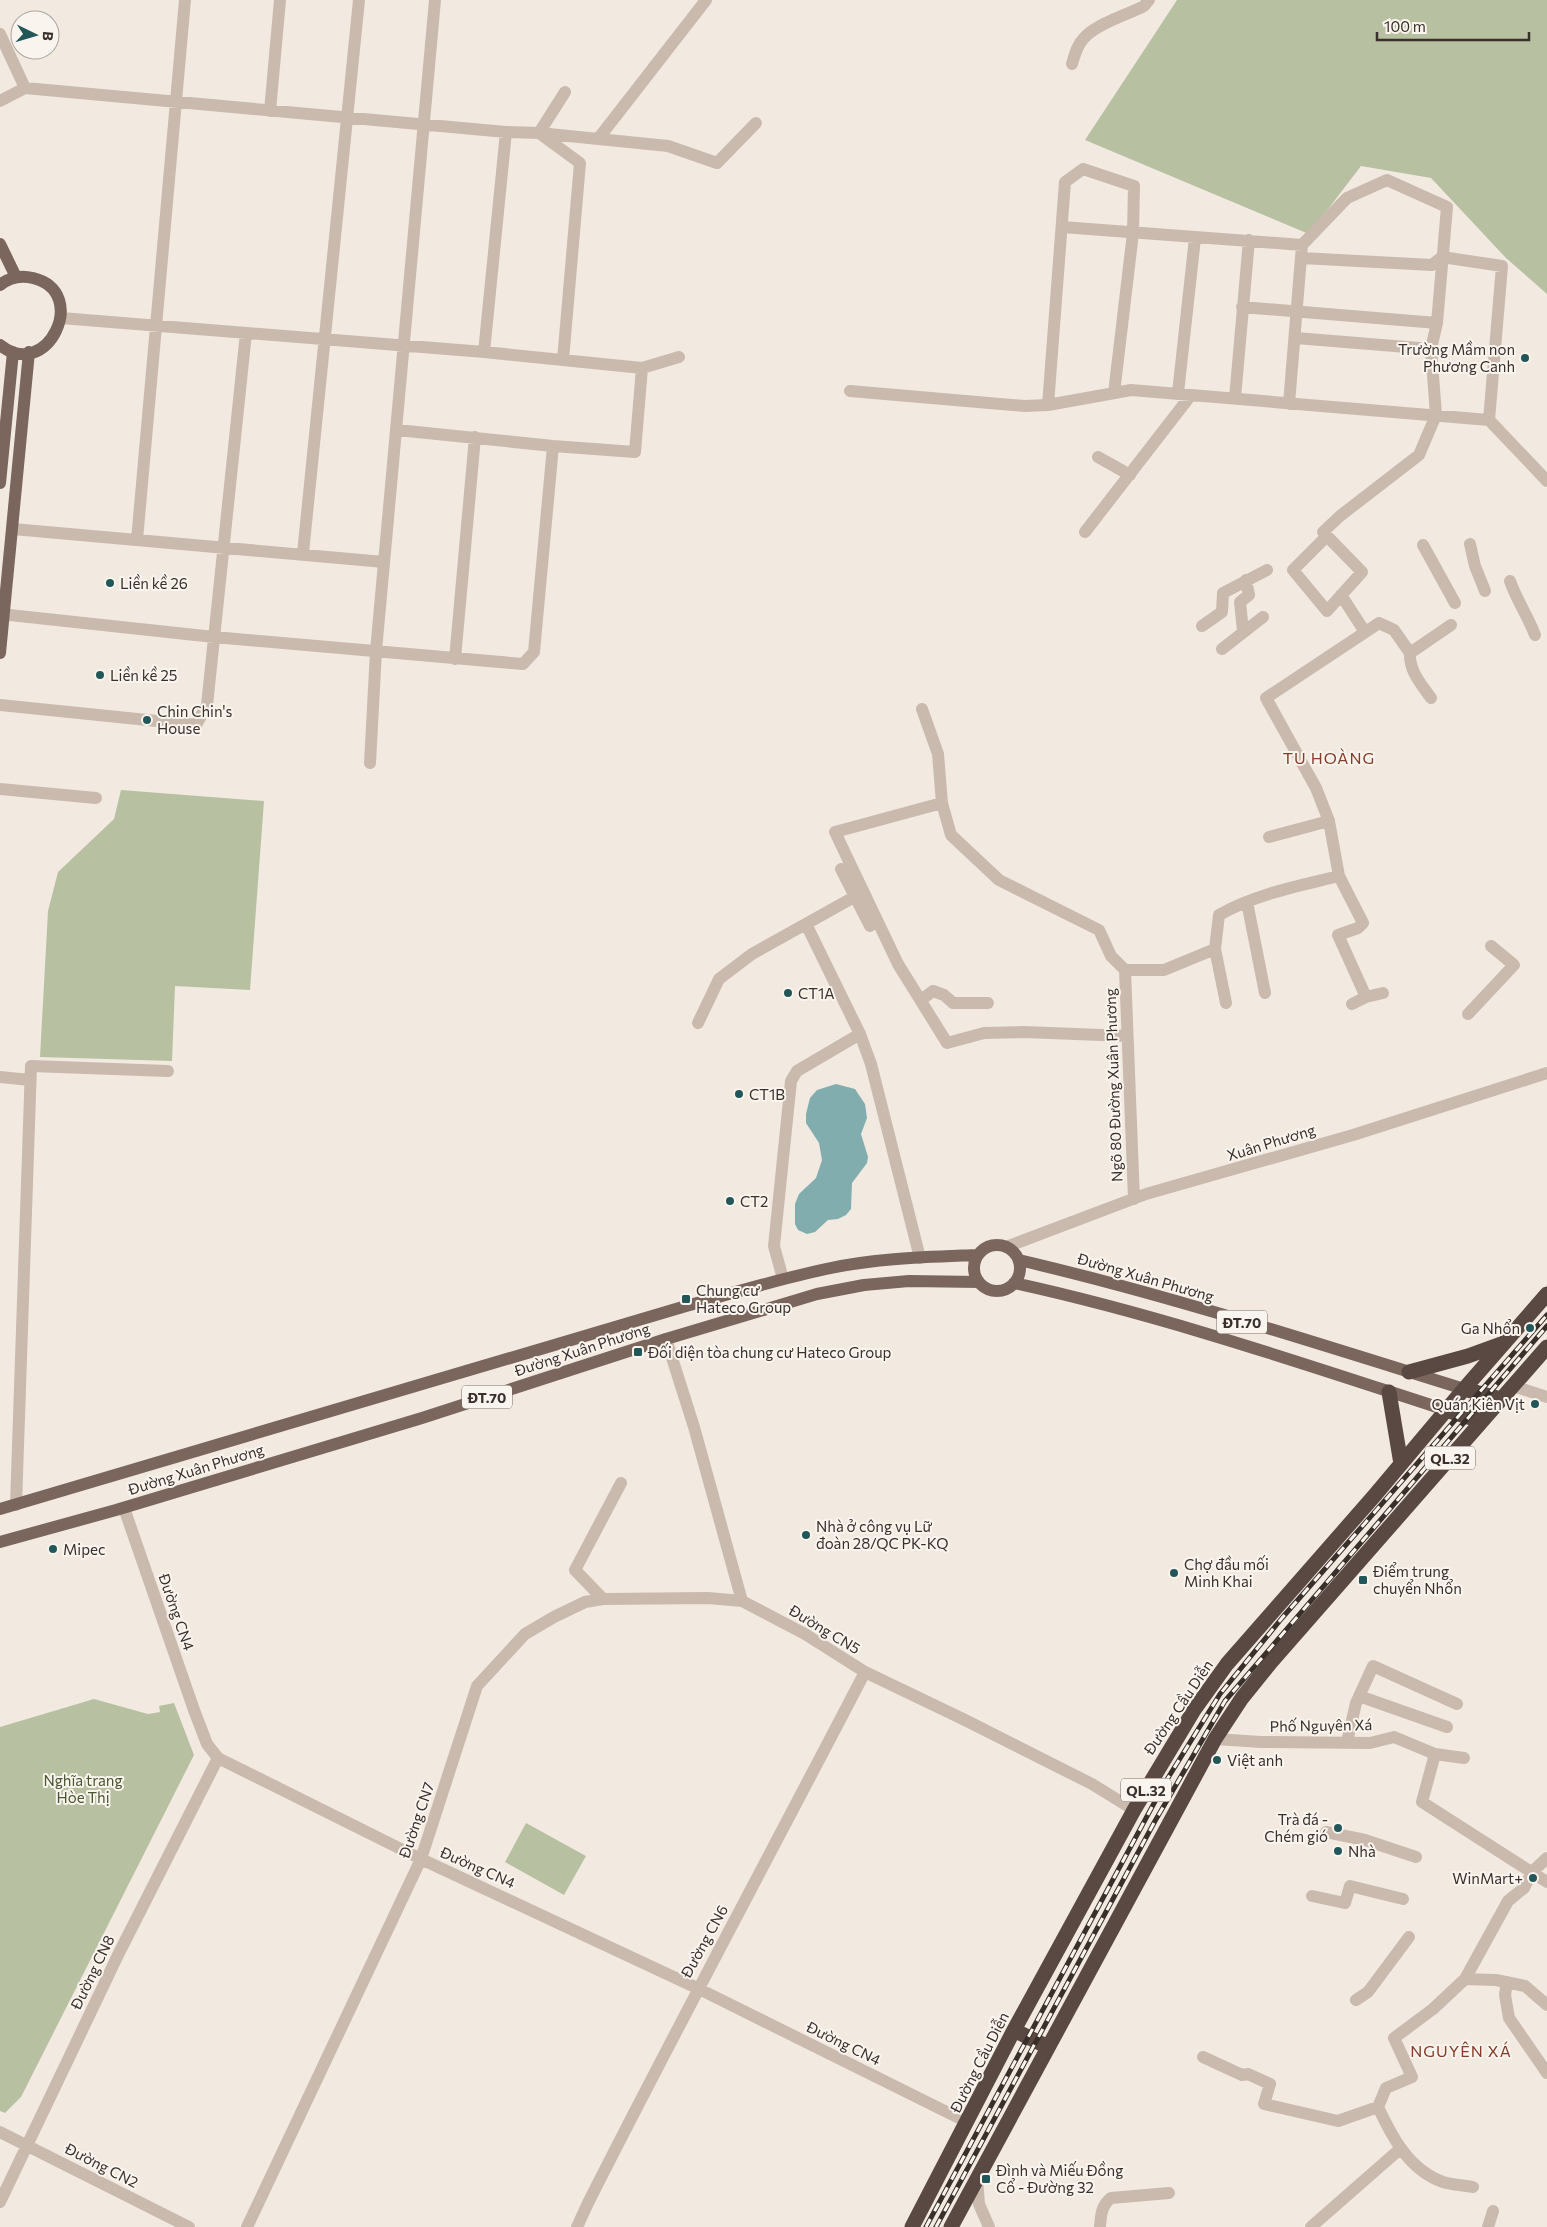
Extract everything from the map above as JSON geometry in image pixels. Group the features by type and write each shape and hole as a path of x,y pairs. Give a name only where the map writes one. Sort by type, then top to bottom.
{"highway":[{"name":"Đường Cầu Diễn","path":"912,2227 1014,2030 1134,1810 1194,1710 1227,1664 1547,1294"},
{"path":"1410,1372 1468,1356 1504,1342"},
{"name":"QL.32","path":"951,2227 1215,1739 1242,1698 1271,1662 1547,1347"},
{"name":"ĐT.70","path":"1464,1389 1500,1399"},
{"path":"1390,1392 1401,1464"},
{"name":"ĐT.70","path":"1446,1410 1481,1421"},
{"path":"1014,2030 1048,2047"}],"main road":[{"path":"0,244 16,277"},
{"path":"0,345 13,352 30,352 45,346 53,338 61,318 58,300 47,285 37,279 25,276 1,282"},
{"path":"0,482 13,352"},
{"path":"0,653 2,614 13,529 30,352"},
{"path":"994,1244 1006,1247 1015,1253 1020,1268 1014,1283 1008,1288 994,1291 987,1289 979,1282 974,1272 974,1265 978,1255 986,1247 994,1244"},
{"name":"Đường Xuân Phương","path":"0,1510 686,1306 783,1280 827,1269 920,1258 978,1255"},
{"name":"Đường Xuân Phương","path":"1018,1260 1172,1300 1464,1389"},
{"name":"Đường Xuân Phương","path":"0,1542 124,1508 422,1418 666,1339 817,1294 864,1285 909,1281 979,1282"},
{"name":"ĐT.70","path":"1014,1283 1090,1300 1446,1410"}],"street":[{"path":"137,540 186,0"},
{"path":"270,110 280,0"},
{"path":"304,553 359,0"},
{"path":"370,763 376,651 435,0"},
{"path":"598,139 706,0"},
{"path":"1072,64 1078,47 1085,37 1098,28 1144,6 1149,0"},
{"path":"0,34 25,88"},
{"path":"0,101 25,88 668,146 717,163 756,123"},
{"path":"539,133 564,92"},
{"path":"484,352 506,132"},
{"path":"539,133 580,163 563,360"},
{"path":"1048,405 1065,182 1083,169 1134,186 1133,233 1114,393"},
{"path":"1289,404 1302,251 1347,198 1387,180 1447,207 1437,323 1431,348 1436,415 1419,455 1340,516 1323,532 1327,536 1362,572 1327,611 1294,570 1327,536"},
{"path":"1062,227 1194,238 1250,240 1302,251 1432,265 1442,257 1502,266 1489,420"},
{"path":"1178,394 1194,238"},
{"path":"1235,398 1242,307 1250,240"},
{"path":"1242,307 1437,323"},
{"path":"61,318 484,352 642,368 679,358"},
{"path":"0,705 196,724 207,705 225,548 246,333"},
{"path":"1296,338 1431,348"},
{"path":"397,430 553,446 635,452 642,368"},
{"path":"850,391 1025,406 1048,405 1131,390 1489,420 1547,481"},
{"path":"1086,532 1191,395"},
{"path":"455,659 475,437"},
{"path":"2,614 214,637 523,664 534,652 553,446"},
{"path":"1098,457 1130,475"},
{"path":"13,529 225,548 304,553 384,562"},
{"path":"1470,544 1475,566 1485,591"},
{"path":"1423,546 1455,603"},
{"path":"1202,626 1222,612 1223,593 1267,570"},
{"path":"1243,631 1240,602 1249,595 1246,580"},
{"path":"1510,581 1516,600 1527,615 1535,635"},
{"path":"1341,595 1365,632"},
{"path":"1222,649 1263,616"},
{"path":"1366,997 1338,934 1358,928 1363,923 1339,876 1329,821 1316,788 1266,698 1379,623 1394,630 1410,653 1414,675 1430,698"},
{"path":"1410,653 1451,625"},
{"path":"922,709 938,754 942,803 951,835 999,880 1099,930 1111,956 1124,970"},
{"path":"0,789 96,798"},
{"path":"942,803 835,832 898,964 947,1043 984,1033 1081,1033 1126,1036"},
{"path":"1269,837 1329,821"},
{"path":"840,869 856,896 870,926"},
{"path":"1226,1003 1215,949 1219,915 1266,895 1339,876"},
{"path":"698,1023 719,980 752,954 856,896"},
{"path":"1248,902 1265,993"},
{"path":"806,924 860,1034 871,1064 920,1258"},
{"path":"1468,1014 1514,965 1491,946"},
{"name":"Ngõ 80 Đường Xuân Phương","path":"1134,1199 1124,970 1164,970 1215,949"},
{"path":"921,1000 934,991 953,1003 988,1003"},
{"path":"1352,1004 1366,997 1384,993"},
{"path":"783,1280 774,1246 791,1081 797,1071 860,1034"},
{"path":"16,1505 31,1066 168,1071"},
{"name":"Xuân Phương","path":"1006,1247 1134,1199 1353,1135 1547,1074"},
{"path":"0,1078 30,1080"},
{"path":"666,1339 694,1426 742,1601"},
{"path":"1513,1386 1547,1398"},
{"path":"603,1599 575,1570 621,1483"},
{"name":"Đường CN4","path":"124,1508 194,1710 207,1744 218,1758 421,1859 697,1988 967,2122"},
{"name":"Đường CN7","path":"247,2227 421,1859 477,1686 525,1634 586,1602 603,1599 708,1598 742,1601"},
{"name":"Đường CN5","path":"742,1601 806,1634 865,1672 1092,1784 1134,1810"},
{"path":"1347,1742 1359,1696 1373,1666 1457,1704"},
{"name":"Đường CN6","path":"577,2227 697,1988 761,1871 865,1672"},
{"path":"1359,1696 1447,1727"},
{"name":"Phố Nguyên Xá","path":"1215,1739 1261,1742 1370,1743 1394,1737 1436,1754 1464,1758"},
{"path":"1436,1754 1422,1802 1547,1882"},
{"name":"Đường CN8","path":"0,2202 118,1953 218,1758"},
{"path":"1326,1832 1365,1840 1416,1857"},
{"path":"1203,2057 1242,2075 1248,2074 1270,2084 1264,2104 1338,2121 1378,2107 1386,2088 1412,2077 1394,2038 1433,2009 1465,1980 1508,1902 1524,1888 1532,1872 1547,1858"},
{"path":"1312,1896 1345,1903 1350,1886 1403,1900"},
{"path":"1356,2000 1368,1992 1409,1937"},
{"path":"1465,1980 1506,1982 1526,1986 1547,2005"},
{"path":"1506,1982 1505,1995 1509,2018 1547,2073"},
{"path":"1378,2107 1400,2150 1424,2171 1443,2182 1474,2187"},
{"name":"Đường CN2","path":"0,2132 189,2227"},
{"path":"1311,2227 1400,2150"},
{"path":"976,2180 980,2204 989,2227"},
{"path":"1100,2227 1101,2212 1106,2202 1111,2198 1169,2193"},
{"path":"1488,2227 1492,2211"}],"green space":[{"path":"1177,0 1547,0 1547,294 1506,258 1431,178 1361,166 1309,234 1085,140"},
{"path":"121,790 264,801 250,990 175,986 172,1061 40,1057 48,911 58,872 114,819"},
{"name":"Nghĩa trang Hòe Thị","path":"94,1699 148,1714 160,1712 159,1706 174,1703 194,1755 21,2097 5,2113 0,2111 0,1727"},
{"path":"526,1823 586,1856 564,1895 505,1862"}],"water":[{"path":"836,1084 855,1089 865,1104 867,1118 861,1134 868,1157 867,1163 852,1183 851,1209 846,1215 838,1219 828,1220 815,1232 807,1234 798,1230 795,1224 795,1204 799,1194 816,1178 822,1160 819,1143 806,1123 806,1114 810,1098 817,1090"}],"railway":[{"path":"926,2227 1166,1781 1220,1694 1282,1618 1547,1315"},
{"path":"936,2227 1155,1821 1225,1701 1547,1326"}],"place":[{"name":"Trường Mầm non Phương Canh","path":"1525,358"},
{"name":"Liền kề 26","path":"110,583"},
{"name":"Liền kề 25","path":"100,675"},
{"name":"Chin Chin's House","path":"147,720"},
{"name":"CT1A","path":"788,993"},
{"name":"CT1B","path":"739,1094"},
{"name":"CT2","path":"730,1201"},
{"name":"Chung cư Hateco Group","path":"686,1299"},
{"name":"Ga Nhổn","path":"1530,1328"},
{"name":"Đối diện tòa chung cư Hateco Group","path":"638,1352"},
{"name":"Quán Kiên Vịt","path":"1535,1404"},
{"name":"Nhà ở công vụ Lữ đoàn 28/QC PK-KQ","path":"806,1535"},
{"name":"Mipec","path":"53,1549"},
{"name":"Chợ đầu mối Minh Khai","path":"1174,1573"},
{"name":"Điểm trung chuyển Nhổn","path":"1363,1580"},
{"name":"Việt anh","path":"1217,1760"},
{"name":"Trà đá - Chém gió","path":"1338,1828"},
{"name":"Nhà","path":"1338,1851"},
{"name":"WinMart+","path":"1533,1878"},
{"name":"Đình và Miếu Đồng Cổ - Đường 32","path":"986,2179"}],"district":[{"name":"TU HOÀNG","path":"1329,757"},
{"name":"NGUYÊN XÁ","path":"1461,2050"}]}
